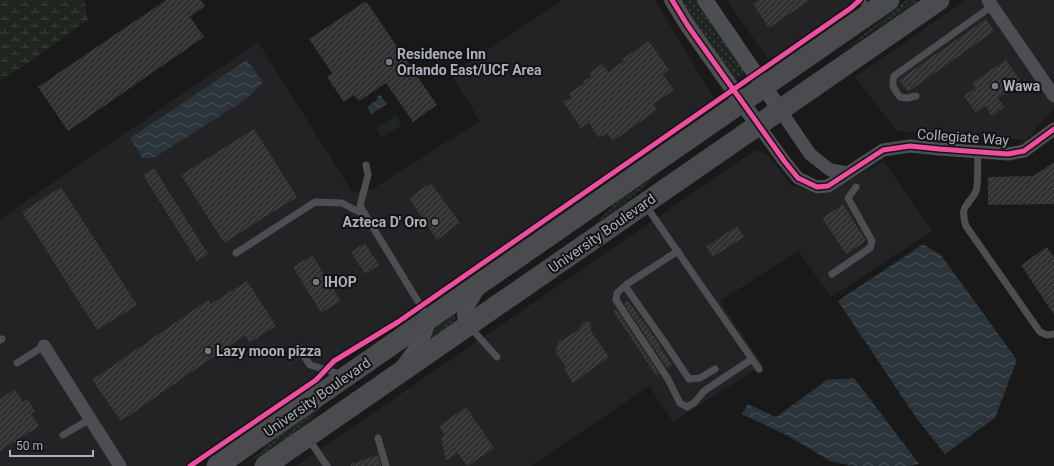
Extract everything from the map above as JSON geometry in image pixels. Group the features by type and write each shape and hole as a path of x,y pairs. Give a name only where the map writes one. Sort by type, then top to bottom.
{"main road":[{"name":"University Boulevard","path":"217,466 742,103 866,6 889,0"},
{"name":"University Boulevard","path":"265,466 939,0"}],"street":[{"path":"672,0 688,26 758,125"},
{"path":"705,0 810,154 830,170 848,173"},
{"path":"990,3 1054,96"},
{"name":"Collegiate Way","path":"758,125 798,178 817,187 828,186 883,150 910,146 1008,154 1024,151 1054,129"},
{"path":"469,326 465,316 466,307 480,284"},
{"path":"398,374 419,345 426,331 429,320"},
{"path":"44,346 120,466"}],"lane":[{"path":"916,96 907,98 900,97 892,83 894,76 990,3"},
{"path":"978,152 976,190 965,205 963,216 966,226 1040,332 1047,335 1054,334"},
{"path":"366,165 368,174 360,206 363,214 429,320"},
{"path":"832,274 870,248 872,241 848,198 856,187"},
{"path":"236,253 315,202 342,204 363,214"},
{"path":"645,204 759,369"},
{"path":"678,251 624,286 617,293 616,300 668,379 680,403 687,407 695,402 704,391 752,359"},
{"path":"624,286 689,379 700,378 715,370"},
{"path":"469,326 497,357"},
{"path":"17,363 44,346"},
{"path":"298,347 310,365 346,376"},
{"path":"63,435 90,419"},
{"path":"307,437 327,466"},
{"path":"378,438 386,466"}],"shaded area":[{"path":"563,0 655,0 716,102 187,466 0,466 0,219 258,42 353,193 372,189 480,121 451,74"},
{"path":"727,0 855,0 770,62"},
{"path":"966,0 1054,0 1054,109 1026,140 897,131 855,77"},
{"path":"757,149 768,155 791,185 815,193 829,191 884,161 932,231 831,297 798,251 720,301 763,365 673,422 649,386 531,466 296,466"}],"green space":[{"path":"0,0 84,0 88,20 24,66 0,80"},
{"path":"678,0 697,0 743,67 744,76 737,79 730,76"},
{"path":"906,0 919,0 841,53 902,3"},
{"path":"396,115 402,124 382,138 376,128"},
{"path":"660,173 620,207 597,222 618,201"},
{"path":"455,314 455,322 429,339 437,327"},
{"path":"323,405 301,430 243,466 292,425"}],"water":[{"path":"247,60 263,82 248,98 155,157 143,159 130,138"},
{"path":"380,95 387,104 371,114 367,107 378,99 377,97"},
{"path":"923,244 941,255 1017,360 995,418 945,454 917,419 838,301"},
{"path":"854,378 919,464 907,466 853,466 830,461 790,437 742,414 748,404 776,417 827,380"}],"building":[{"path":"166,0 201,0 205,6 190,17 204,37 68,131 38,87"},
{"path":"759,0 810,0 769,28 753,4"},
{"name":"Residence Inn Orlando East/UCF Area","path":"366,1 437,105 413,122 386,83 359,101 354,95 344,102 327,77 332,73 309,39"},
{"path":"986,19 994,31 908,92 899,80"},
{"path":"649,41 669,70 663,74 674,90 653,104 657,110 613,141 607,133 599,138 589,123 581,128 563,102 572,97 569,94 591,76 589,73 602,64 608,72 624,61 622,59"},
{"name":"Wawa","path":"1006,60 1021,82 998,98 1004,107 992,116 986,106 976,113 964,96 976,88 972,83"},
{"path":"254,129 297,197 224,243 181,175"},
{"path":"1054,162 1054,204 988,205 988,177 1033,176"},
{"path":"154,168 208,254 197,261 143,175"},
{"path":"431,183 460,223 437,240 409,198"},
{"path":"61,187 137,305 97,330 22,212"},
{"path":"843,204 866,241 846,254 822,218"},
{"path":"737,226 744,237 713,257 706,247"},
{"path":"365,243 379,265 365,274 351,252"},
{"path":"1047,247 1054,257 1054,315 1021,265"},
{"path":"312,255 341,301 321,313 293,267"},
{"path":"247,281 276,326 249,343 245,335 121,421 92,380 208,300 211,304"},
{"path":"628,301 661,346 660,347 672,365 667,368 624,304"},
{"path":"616,309 659,374 656,375 613,311"},
{"path":"584,322 589,322 591,325 591,331 609,357 573,383 565,371 565,366 556,353 558,341 563,340 579,329"},
{"path":"15,389 23,402 28,399 35,411 31,414 39,426 0,451 0,399"},
{"path":"466,407 494,448 468,466 458,453 446,461 441,438 445,435 439,426"},
{"path":"378,455 381,466 351,466 351,464"}],"cycle path":[{"path":"672,0 688,26 785,162 798,178 817,187 828,186 883,150 910,146 1008,154 1024,151 1054,129"},
{"path":"190,466 316,380 334,361 398,322 851,8 860,0"}],"place":[{"name":"Residence Inn Orlando East/UCF Area","path":"389,62"},
{"name":"Wawa","path":"995,86"},
{"name":"Azteca D' Oro","path":"435,222"},
{"name":"IHOP","path":"316,282"},
{"name":"Lazy moon pizza","path":"208,351"}]}
